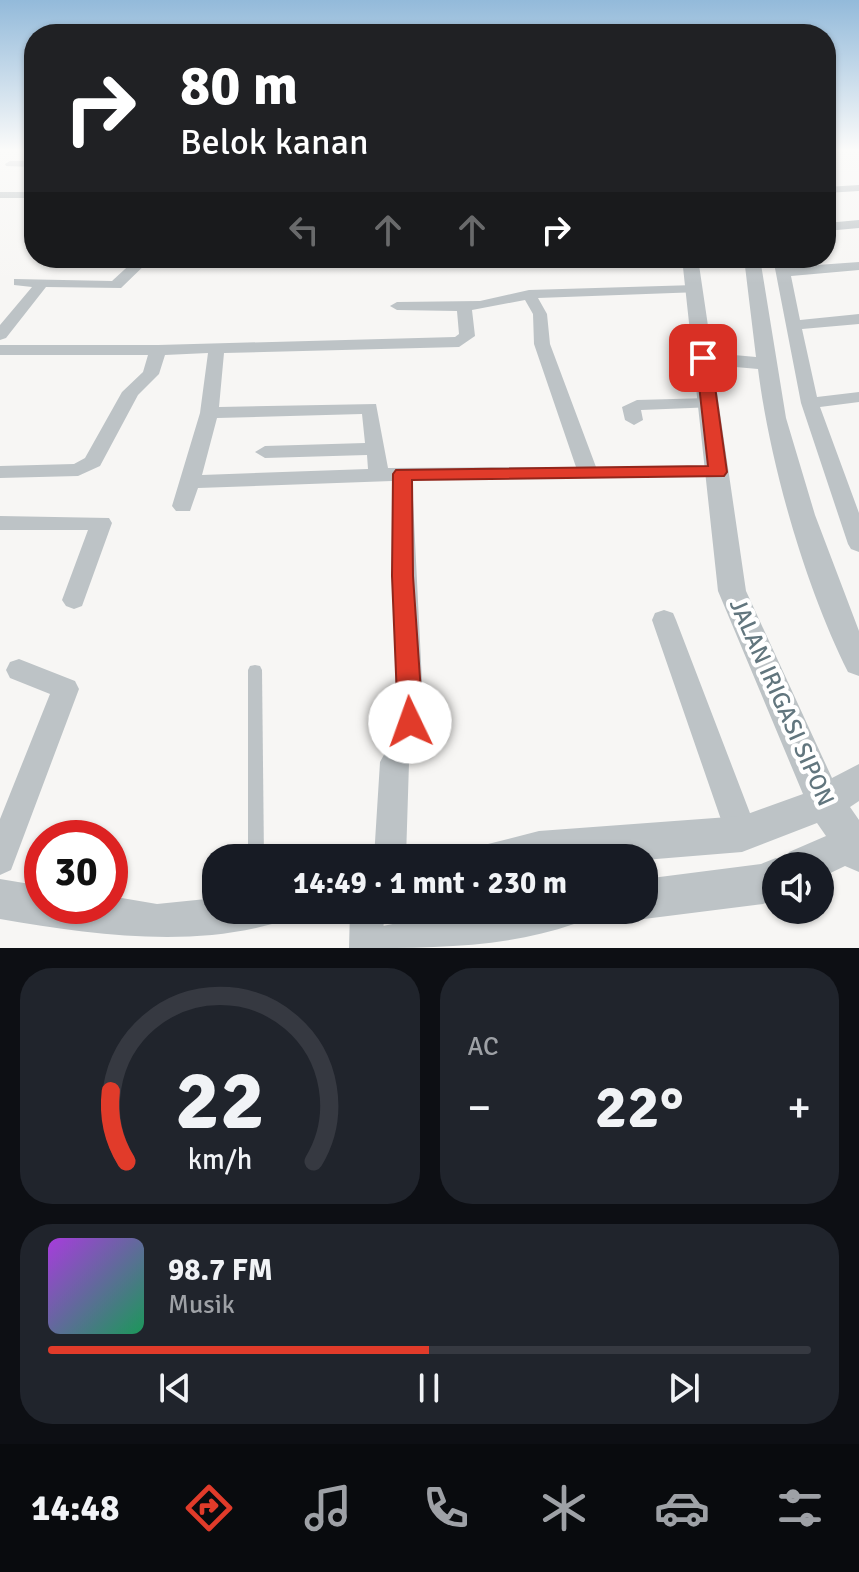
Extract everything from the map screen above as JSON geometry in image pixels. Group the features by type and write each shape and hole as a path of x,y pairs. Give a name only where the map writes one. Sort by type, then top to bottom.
{"street":[{"path":"836,226 859,224"},
{"path":"836,266 859,266"},
{"path":"19,282 116,285 134,268"},
{"name":"JALAN IRIGASI SIPON","path":"692,268 711,358 709,403 732,591 840,793 857,846"},
{"path":"752,268 757,363 802,515 847,639 859,663"},
{"path":"783,268 810,403 856,532"},
{"path":"0,335 42,283"},
{"path":"397,306 510,302 529,294 695,289"},
{"path":"529,294 540,314 542,344 588,472"},
{"path":"0,350 158,350 459,342 467,336 463,306"},
{"path":"796,325 859,319"},
{"path":"183,506 209,413 217,348"},
{"path":"0,472 86,467 93,462 131,392 151,374 158,350"},
{"path":"711,358 757,363"},
{"path":"810,403 859,397"},
{"path":"634,420 631,407 637,405 709,403"},
{"path":"209,413 372,409 376,449 390,475 403,576 410,722 407,740 395,762 391,844"},
{"path":"265,452 376,449"},
{"path":"190,482 390,475 718,472"},
{"path":"0,523 101,523 74,600"},
{"path":"664,620 742,834"},
{"path":"0,859 66,689 19,670"},
{"path":"615,844 742,834 840,793"},
{"path":"834,855 857,846"},
{"path":"658,897 762,884"},
{"path":"0,899 24,903"},
{"path":"128,919 157,924 202,920"},
{"path":"366,948 367,924"},
{"path":"378,948 493,924"}],"lane":[{"path":"255,670 256,844"}],"route":[{"path":"410,722 402,474 718,472 703,358"}]}
